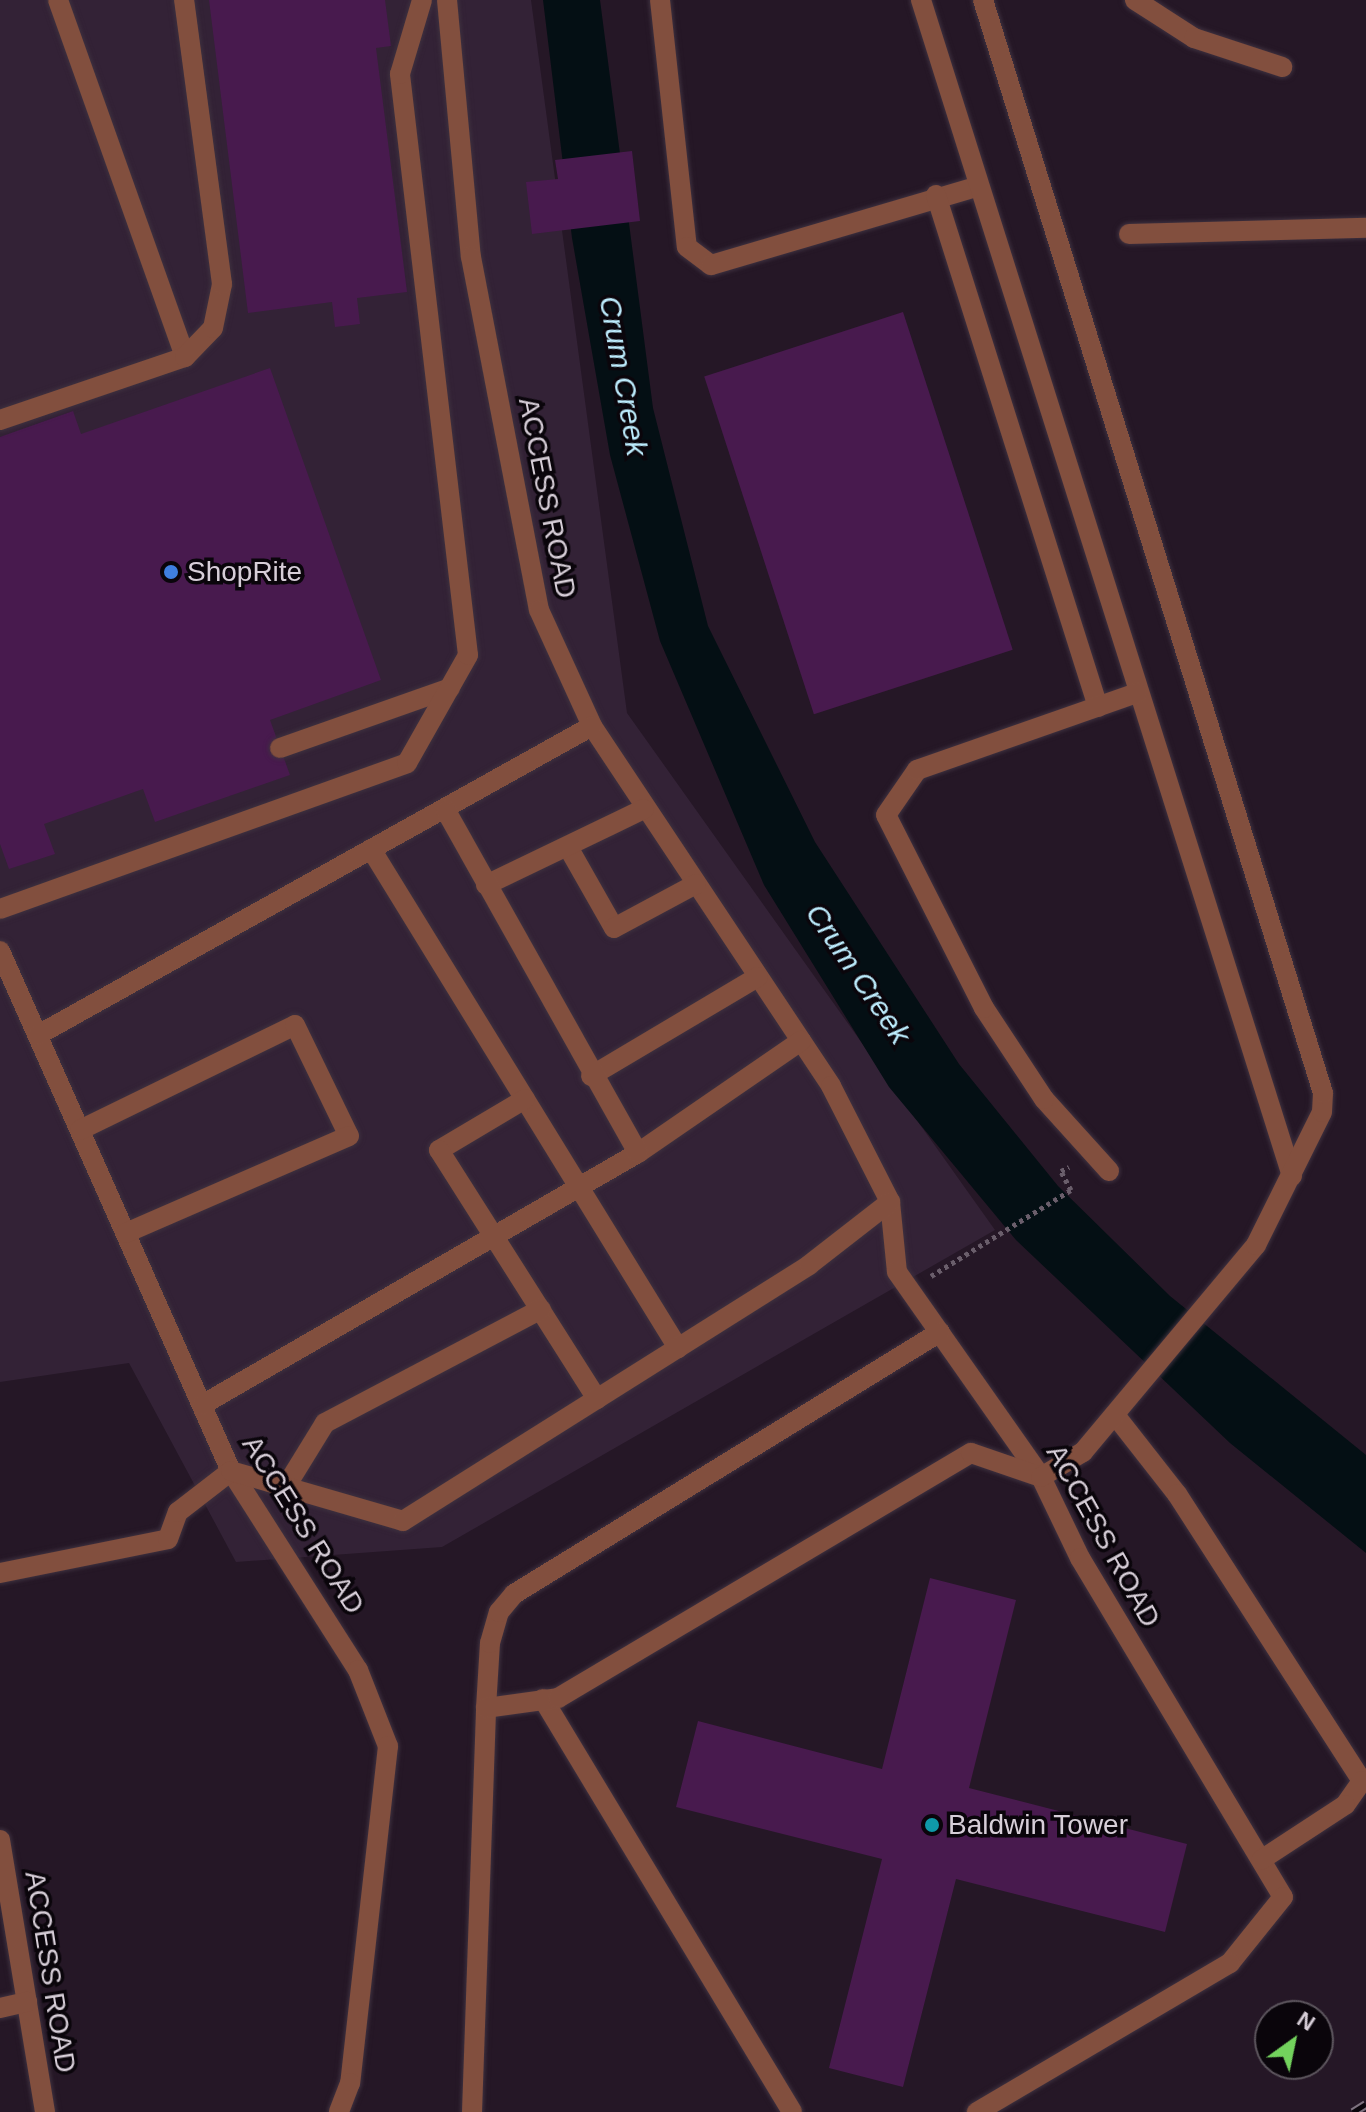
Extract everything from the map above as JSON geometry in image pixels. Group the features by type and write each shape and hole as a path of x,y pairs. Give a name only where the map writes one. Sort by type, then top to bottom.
{"street":[{"path":"58,0 185,357"},
{"path":"0,420 185,357 213,328 222,284 184,0"},
{"path":"0,909 407,763 468,655 400,74 422,0"},
{"name":"ACCESS ROAD","path":"447,0 471,257 539,610 592,726 644,809 801,1041 890,1202 897,1272 1041,1477 1080,1558 1283,1897 1230,1963 977,2112"},
{"path":"660,0 687,247 711,265 936,195 979,186"},
{"path":"921,0 1137,693 1292,1176"},
{"path":"486,1708 558,1698 971,1453 1041,1477 1083,1452 1201,1307 1256,1245 1322,1112 1323,1093 983,0"},
{"path":"1135,0 1194,38 1282,67"},
{"path":"936,195 1098,707"},
{"path":"1129,234 1366,228"},
{"path":"280,748 450,688"},
{"path":"1109,1171 1044,1099 984,1008 886,815 917,770 1137,693"},
{"path":"38,1035 371,849 446,811 592,726"},
{"path":"486,885 644,809"},
{"path":"446,811 591,1076 638,1153"},
{"path":"568,847 614,928 696,884"},
{"path":"371,849 678,1348"},
{"name":"ACCESS ROAD","path":"0,951 231,1471 358,1670 388,1746 350,2083 339,2112"},
{"path":"591,1076 758,977"},
{"path":"80,1130 295,1025 349,1136 126,1233"},
{"path":"202,1405 497,1240 581,1189 801,1041"},
{"path":"525,1099 439,1150 597,1399"},
{"name":"ACCESS ROAD","path":"231,1471 403,1521 809,1265 890,1202"},
{"path":"285,1488 325,1423 541,1309"},
{"path":"472,2112 486,1708 490,1643 499,1612 514,1594 940,1332"},
{"path":"1115,1415 1177,1494 1362,1781 1345,1805 1261,1860"},
{"path":"0,1573 168,1539 178,1512 231,1471"},
{"path":"543,1699 792,2112"},
{"name":"ACCESS ROAD","path":"0,1840 45,2112"},
{"path":"0,2008 27,2002"}],"path":[{"path":"909,1289 1071,1190 1067,1181"}],"shaded area":[{"path":"0,0 531,0 627,713 995,1230 442,1547 236,1562 129,1363 0,1382"}],"water":[{"name":"Crum Creek","path":"543,0 600,0 653,408 708,626 815,842 959,1064 1058,1186 1170,1296 1366,1455 1366,1553 1230,1443 1016,1240 889,1087 764,885 660,641 610,455 572,238"}],"building":[{"path":"209,0 385,0 391,46 376,48 407,292 357,298 360,324 335,327 332,302 248,313"},
{"path":"632,151 640,221 532,234 526,182 558,179 555,160"},
{"path":"903,312 1013,650 814,714 704,377"},
{"name":"ShopRite","path":"270,368 381,680 270,720 290,775 155,822 143,789 44,824 55,854 9,869 0,844 0,437 73,411 81,434"},
{"name":"Baldwin Tower","path":"930,1578 1016,1600 969,1788 1187,1844 1165,1932 956,1879 903,2087 829,2068 882,1859 676,1807 698,1721 882,1769"}],"railway":[{"path":"1353,2112 1366,2104"}],"place":[{"name":"ShopRite","path":"171,572"},
{"name":"Baldwin Tower","path":"932,1825"}]}
